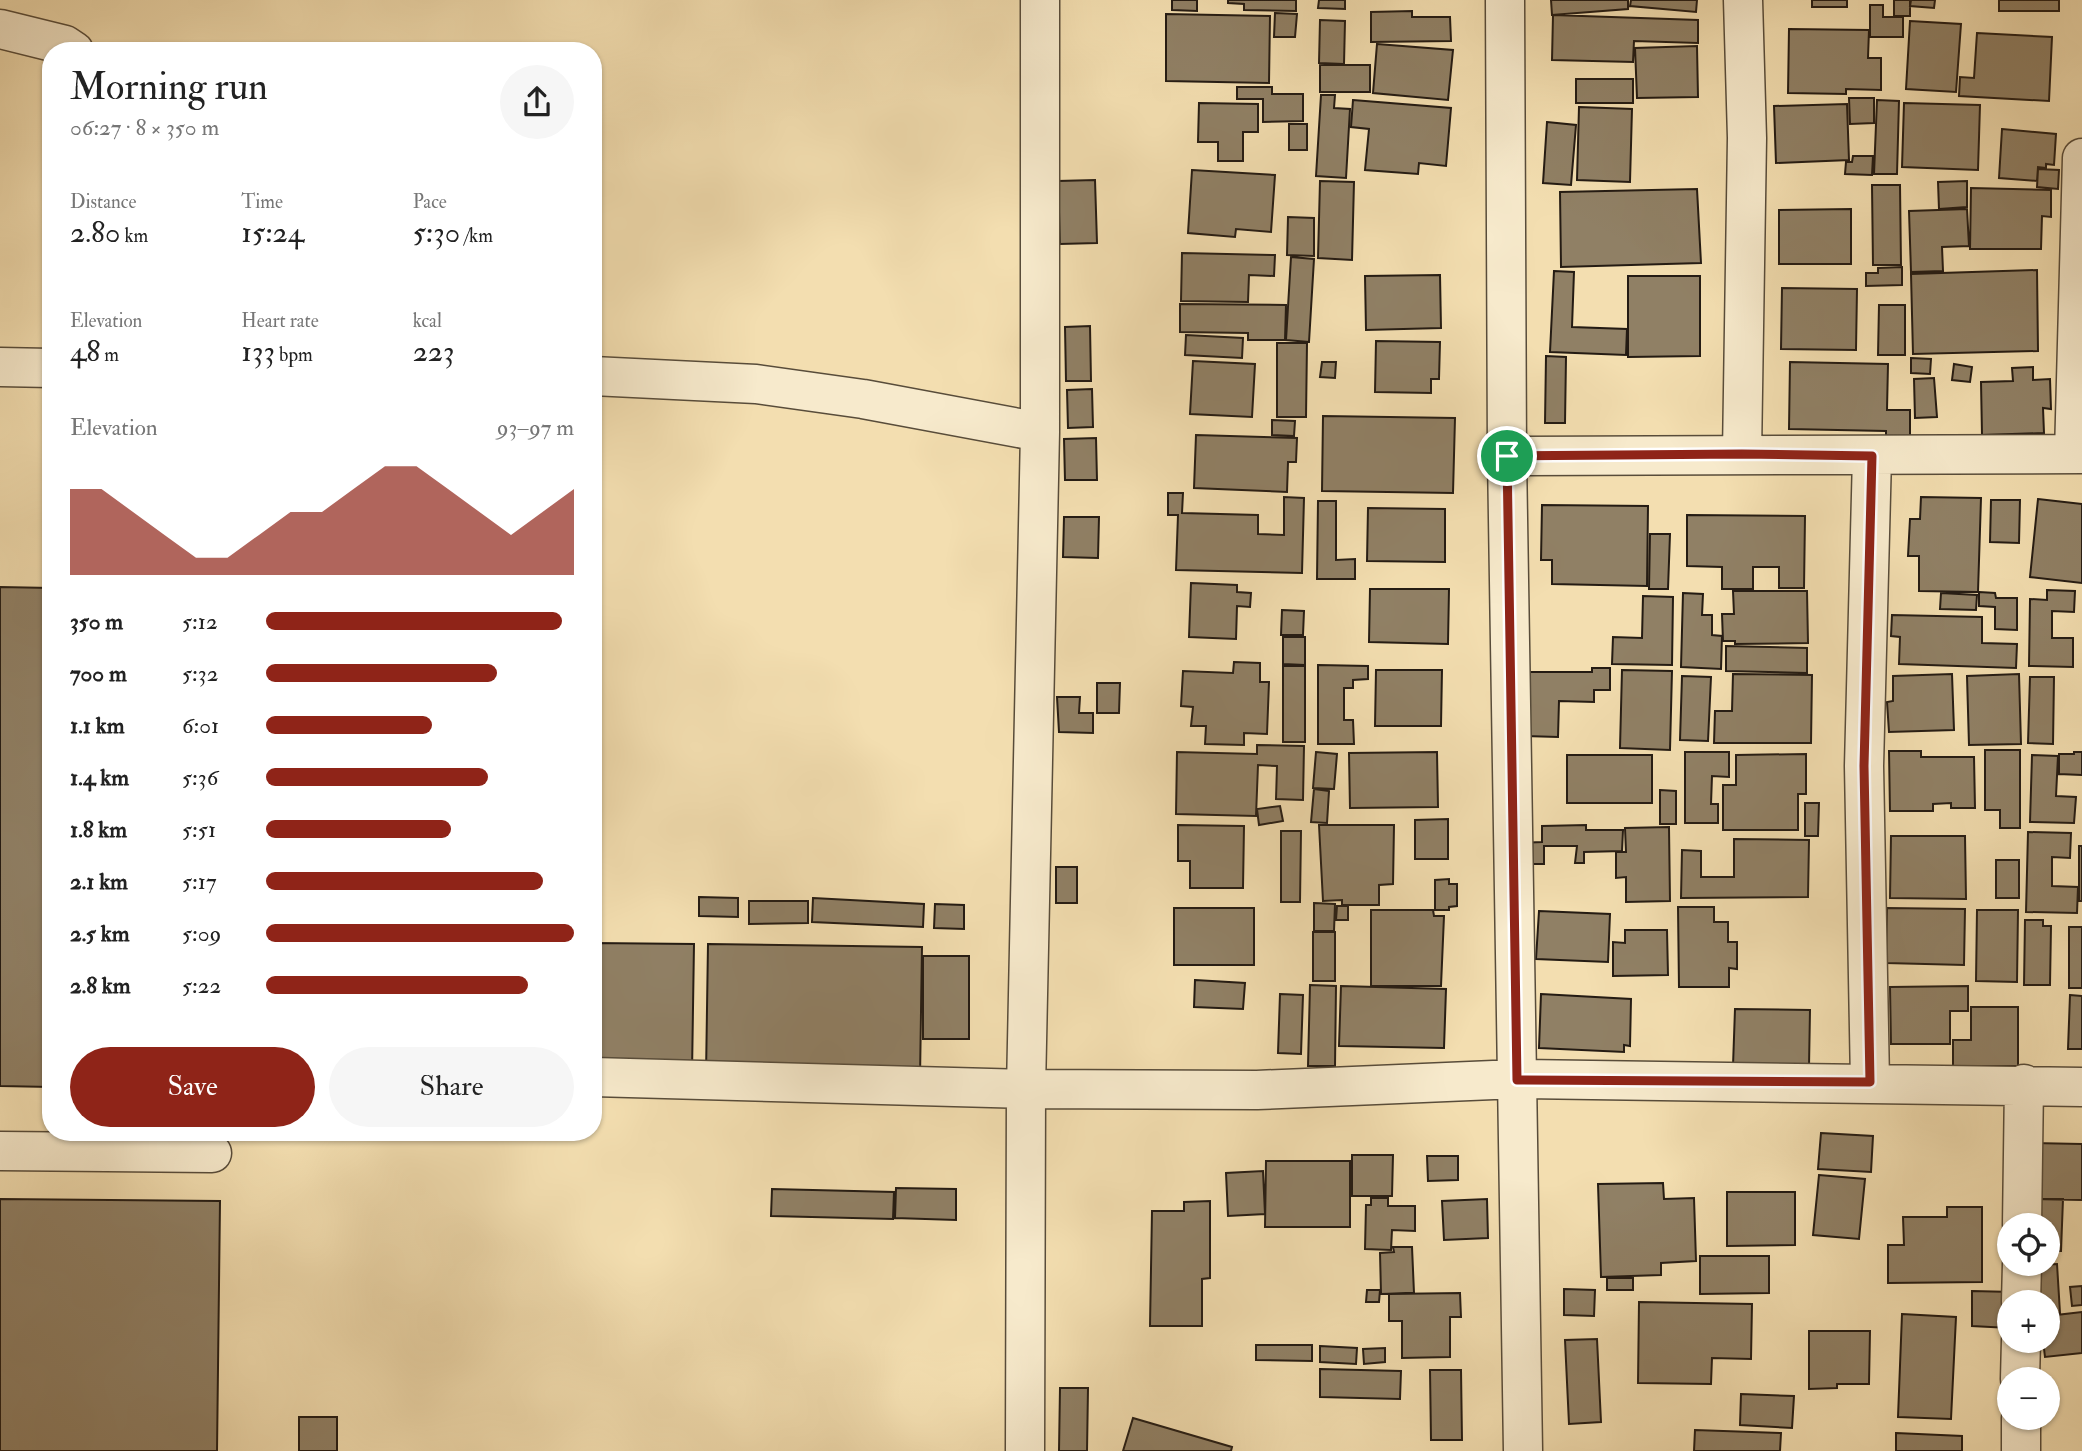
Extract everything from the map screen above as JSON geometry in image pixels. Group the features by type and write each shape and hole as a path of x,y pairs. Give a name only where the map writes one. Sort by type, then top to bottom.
{"street":[{"path":"1025,1451 1026,1089 1040,432 1040,0"},
{"path":"1504,0 1507,456 1523,1451"},
{"path":"1742,454 1747,138 1743,0"},
{"path":"0,29 53,42"},
{"path":"1507,456 2078,454 2082,158"},
{"path":"0,367 42,368"},
{"path":"602,376 756,384 863,399 1040,432"},
{"path":"1870,1082 1864,766 1872,456"},
{"path":"602,1077 1026,1089 1257,1090 1517,1080 1870,1082 2082,1087"},
{"path":"2022,1213 2024,1084"},
{"path":"0,1151 212,1153"},
{"path":"2021,1430 2021,1451"}],"building":[{"path":"1172,0 1197,0 1197,11 1172,10"},
{"path":"1228,0 1296,0 1296,11 1244,10 1244,4 1228,3"},
{"path":"1319,0 1345,0 1345,9 1318,8"},
{"path":"1551,0 1628,0 1628,9 1552,15"},
{"path":"1631,0 1697,0 1696,12 1630,6"},
{"path":"1812,0 1847,0 1847,7 1812,7"},
{"path":"1894,0 1910,0 1910,16 1894,16"},
{"path":"1911,0 1935,0 1934,8 1910,6"},
{"path":"1999,0 2059,0 2059,11 1999,11"},
{"path":"1870,5 1883,5 1883,17 1903,17 1903,37 1870,37"},
{"path":"1412,11 1412,17 1450,17 1451,41 1371,42 1371,12"},
{"path":"1275,13 1297,14 1295,37 1274,37"},
{"path":"1166,14 1270,16 1269,83 1166,81"},
{"path":"1553,15 1698,20 1698,43 1634,41 1633,62 1552,60"},
{"path":"1320,20 1345,21 1344,64 1319,63"},
{"path":"1910,21 1961,24 1956,92 1906,89"},
{"path":"1789,29 1869,30 1868,58 1881,58 1881,90 1846,89 1846,94 1788,93"},
{"path":"1977,33 2052,37 2049,101 1959,96 1960,77 1974,78"},
{"path":"1377,44 1453,50 1448,100 1373,93"},
{"path":"1697,46 1698,97 1637,98 1635,48"},
{"path":"1320,65 1370,65 1370,92 1320,92"},
{"path":"1576,79 1633,79 1633,103 1576,103"},
{"path":"1237,87 1272,87 1272,94 1303,94 1303,121 1263,122 1263,99 1237,99"},
{"path":"1321,95 1335,95 1334,108 1350,109 1346,178 1316,176"},
{"path":"1849,98 1874,98 1874,123 1850,124"},
{"path":"1353,100 1451,108 1446,166 1419,163 1418,174 1365,170 1369,129 1351,127"},
{"path":"1877,100 1899,101 1897,174 1874,174"},
{"path":"1199,103 1258,104 1258,132 1243,132 1243,161 1218,161 1218,142 1198,142"},
{"path":"1904,103 1980,105 1978,170 1902,167"},
{"path":"1847,104 1849,160 1776,163 1774,106"},
{"path":"1579,107 1632,109 1630,182 1577,180"},
{"path":"1547,122 1576,125 1571,185 1543,183"},
{"path":"1289,124 1307,124 1307,150 1289,150"},
{"path":"2002,129 2056,134 2054,165 2038,167 2037,181 1999,178"},
{"path":"1853,156 1873,156 1872,175 1845,174 1846,162 1852,162"},
{"path":"2038,169 2059,170 2058,189 2037,187"},
{"path":"1192,170 1275,175 1271,232 1236,229 1235,237 1188,233"},
{"path":"1095,180 1097,243 1060,244 1058,181"},
{"path":"1320,181 1354,182 1352,260 1318,258"},
{"path":"1967,181 1967,207 1939,209 1938,182"},
{"path":"1872,185 1900,185 1901,265 1873,265"},
{"path":"1971,188 2051,190 2051,217 2042,216 2041,249 1970,249"},
{"path":"1697,189 1701,263 1561,267 1560,192"},
{"path":"1851,209 1851,264 1779,264 1779,210"},
{"path":"1967,209 1969,246 1942,247 1943,271 1911,272 1909,211"},
{"path":"1288,217 1314,218 1314,256 1287,255"},
{"path":"1182,253 1275,255 1274,276 1249,275 1248,302 1181,301"},
{"path":"1291,257 1314,259 1309,342 1286,340"},
{"path":"1902,267 1902,285 1866,286 1866,273 1878,273 1878,268"},
{"path":"2037,270 2038,351 1913,354 1911,274"},
{"path":"1554,271 1574,272 1572,327 1627,329 1626,355 1550,352"},
{"path":"1440,275 1441,328 1366,330 1365,276"},
{"path":"1628,276 1700,276 1700,356 1628,357"},
{"path":"1782,288 1857,289 1856,350 1781,349"},
{"path":"1180,304 1286,305 1285,340 1248,340 1248,333 1180,332"},
{"path":"1879,305 1905,305 1905,355 1878,355"},
{"path":"1090,326 1091,381 1066,381 1065,327"},
{"path":"1186,335 1243,338 1242,358 1185,355"},
{"path":"1376,341 1440,342 1439,379 1431,379 1431,393 1375,392"},
{"path":"1277,343 1307,343 1306,417 1277,417"},
{"path":"1546,356 1566,357 1565,423 1545,423"},
{"path":"1911,358 1931,359 1930,374 1911,373"},
{"path":"1193,361 1255,364 1252,417 1190,414"},
{"path":"1322,362 1336,362 1335,378 1320,377"},
{"path":"1790,362 1888,364 1887,410 1910,410 1910,442 1886,441 1886,431 1789,429"},
{"path":"1954,364 1972,367 1970,382 1952,380"},
{"path":"2033,367 2033,380 2050,379 2051,409 2043,408 2044,433 1982,435 1981,382 2013,381 2012,368"},
{"path":"1934,378 1937,417 1915,418 1914,379"},
{"path":"1092,389 1093,427 1068,428 1067,390"},
{"path":"1323,416 1455,418 1453,493 1322,491"},
{"path":"1272,420 1295,421 1294,436 1272,435"},
{"path":"1196,435 1297,438 1296,462 1288,462 1287,492 1194,488"},
{"path":"1096,438 1097,480 1065,480 1064,439"},
{"path":"1168,493 1183,493 1182,513 1258,515 1258,534 1284,535 1284,497 1304,498 1302,573 1176,570 1178,515 1168,515"},
{"path":"1921,497 1981,498 1978,592 1919,591 1919,556 1908,556 1910,519 1920,519"},
{"path":"2038,499 2082,504 2082,583 2030,577"},
{"path":"1991,500 2020,500 2019,543 1990,542"},
{"path":"1318,501 1336,501 1336,560 1355,559 1355,579 1317,579"},
{"path":"1542,505 1648,506 1647,586 1552,584 1552,560 1541,560"},
{"path":"1368,508 1445,509 1445,562 1367,561"},
{"path":"1687,515 1805,516 1804,588 1779,588 1779,567 1753,567 1753,589 1722,589 1722,567 1687,566"},
{"path":"1064,517 1099,517 1098,558 1063,557"},
{"path":"1650,534 1670,534 1668,589 1649,589"},
{"path":"1191,583 1237,585 1237,592 1251,593 1250,607 1237,606 1236,639 1189,637"},
{"path":"0,587 42,588 42,1087 0,1086"},
{"path":"1370,589 1449,589 1448,644 1369,642"},
{"path":"2047,590 2075,591 2074,612 2052,611 2052,638 2073,638 2073,667 2029,666 2030,599 2047,600"},
{"path":"1733,591 1807,591 1808,643 1735,644 1735,641 1723,641 1722,614 1734,614"},
{"path":"1979,592 1995,593 1996,598 2017,598 2017,630 1995,629 1995,607 1979,606"},
{"path":"1683,593 1703,594 1702,615 1712,615 1712,635 1722,636 1721,669 1681,667"},
{"path":"1941,593 1977,595 1976,610 1940,609"},
{"path":"1643,596 1673,597 1672,665 1612,664 1613,637 1642,638"},
{"path":"1282,610 1304,611 1303,635 1281,635"},
{"path":"1892,615 1982,617 1982,643 2017,644 2016,668 1899,664 1900,637 1891,636"},
{"path":"1283,637 1305,637 1305,665 1283,664"},
{"path":"1726,646 1807,648 1807,673 1726,671"},
{"path":"1234,662 1260,663 1260,682 1269,682 1267,734 1244,733 1244,745 1205,744 1206,726 1191,726 1193,707 1181,706 1183,671 1233,673"},
{"path":"1318,665 1368,666 1368,679 1353,680 1353,688 1344,688 1344,720 1353,720 1354,744 1318,744"},
{"path":"1283,666 1305,666 1305,742 1283,742"},
{"path":"1592,668 1610,668 1610,690 1594,690 1594,702 1559,701 1558,737 1525,736 1527,672 1592,672"},
{"path":"1376,670 1442,670 1441,726 1375,726"},
{"path":"1622,670 1672,671 1670,750 1620,748"},
{"path":"1733,674 1812,675 1811,743 1714,743 1715,711 1732,711"},
{"path":"1952,674 1954,730 1889,732 1887,702 1893,701 1893,676"},
{"path":"2019,674 2021,744 1969,745 1967,676"},
{"path":"1682,676 1711,677 1708,741 1680,740"},
{"path":"2030,677 2054,677 2053,744 2028,743"},
{"path":"1097,683 1120,683 1119,713 1097,713"},
{"path":"1057,697 1080,697 1079,713 1093,713 1093,733 1059,732"},
{"path":"1257,745 1304,746 1303,800 1276,799 1277,766 1258,765 1256,816 1176,814 1177,752 1257,754"},
{"path":"1985,750 2020,750 2020,828 2000,828 2000,810 1985,810"},
{"path":"1889,751 1921,751 1921,757 1974,757 1975,808 1951,808 1951,803 1933,804 1933,811 1890,811"},
{"path":"1316,752 1337,754 1334,789 1313,788"},
{"path":"1437,752 1438,807 1350,808 1349,753"},
{"path":"1685,752 1729,752 1729,777 1712,776 1711,804 1718,804 1718,823 1685,823"},
{"path":"2082,752 2082,775 2059,774 2059,754"},
{"path":"1806,754 1806,794 1798,794 1798,830 1723,830 1723,785 1736,785 1736,755"},
{"path":"1567,755 1652,755 1652,803 1567,803"},
{"path":"2032,755 2058,756 2056,796 2076,797 2074,823 2030,822"},
{"path":"1314,789 1329,791 1327,823 1311,822"},
{"path":"1660,790 1676,791 1676,824 1660,824"},
{"path":"1805,803 1819,803 1818,836 1805,836"},
{"path":"1280,806 1283,821 1259,825 1257,809"},
{"path":"1448,819 1448,859 1415,859 1415,820"},
{"path":"1178,825 1244,826 1243,888 1190,888 1190,861 1178,861"},
{"path":"1319,825 1394,825 1393,884 1379,885 1379,905 1342,905 1342,900 1323,901"},
{"path":"1586,825 1586,830 1623,830 1622,851 1584,852 1584,863 1575,863 1577,846 1544,846 1544,864 1518,864 1518,843 1542,842 1542,826"},
{"path":"1669,827 1670,901 1626,902 1626,877 1616,878 1616,852 1626,852 1625,828"},
{"path":"1281,831 1301,831 1300,902 1281,902"},
{"path":"2028,832 2071,833 2070,858 2052,857 2052,886 2078,887 2077,913 2026,912"},
{"path":"1891,836 1965,836 1966,899 1890,898"},
{"path":"1734,839 1809,840 1808,897 1681,898 1682,850 1701,851 1701,877 1734,877"},
{"path":"2079,846 2082,846 2082,901 2079,901"},
{"path":"1996,860 2019,860 2019,898 1996,898"},
{"path":"1056,867 1077,867 1077,903 1056,903"},
{"path":"1449,879 1449,884 1457,884 1457,906 1449,907 1449,910 1435,910 1435,880"},
{"path":"699,897 738,898 738,917 699,916"},
{"path":"813,898 924,904 923,927 812,922"},
{"path":"749,901 808,901 808,923 749,924"},
{"path":"1314,903 1335,904 1334,931 1314,931"},
{"path":"935,904 964,905 964,929 934,928"},
{"path":"1337,906 1348,906 1348,920 1336,920"},
{"path":"1678,907 1714,907 1714,922 1728,922 1728,942 1737,942 1737,969 1729,968 1729,987 1679,987"},
{"path":"1174,908 1254,908 1254,965 1174,965"},
{"path":"1887,908 1965,909 1964,965 1886,963"},
{"path":"1371,910 1433,910 1434,916 1444,916 1441,986 1371,986"},
{"path":"1977,910 2018,910 2017,982 1976,981"},
{"path":"1539,911 1610,914 1608,962 1536,959"},
{"path":"2025,920 2043,920 2043,926 2051,926 2050,985 2024,985"},
{"path":"2069,927 2082,927 2082,988 2069,988"},
{"path":"1625,930 1667,930 1668,975 1613,976 1613,942 1625,943"},
{"path":"1313,932 1335,932 1335,981 1313,981"},
{"path":"602,943 694,944 692,1073 602,1072"},
{"path":"708,944 922,947 920,1078 706,1075"},
{"path":"923,956 969,956 969,1039 923,1039"},
{"path":"1195,980 1245,983 1243,1009 1194,1007"},
{"path":"1310,985 1336,986 1335,1066 1308,1066"},
{"path":"1341,986 1446,989 1444,1048 1339,1046"},
{"path":"1968,986 1968,1011 1950,1011 1950,1044 1891,1044 1890,987"},
{"path":"1280,994 1303,995 1301,1054 1278,1053"},
{"path":"1541,994 1631,999 1630,1046 1624,1045 1624,1052 1539,1048"},
{"path":"2070,995 2082,996 2082,1049 2068,1049"},
{"path":"1971,1007 2018,1007 2018,1066 1953,1066 1953,1040 1971,1040"},
{"path":"1735,1009 1810,1010 1809,1067 1733,1066"},
{"path":"1821,1133 1873,1136 1871,1172 1818,1169"},
{"path":"2030,1143 2082,1144 2082,1200 2030,1199"},
{"path":"1352,1155 1393,1155 1392,1196 1352,1196"},
{"path":"1427,1156 1458,1156 1458,1180 1428,1181"},
{"path":"1266,1161 1350,1161 1350,1227 1265,1227"},
{"path":"1263,1171 1265,1214 1228,1216 1226,1173"},
{"path":"1819,1175 1865,1179 1859,1239 1813,1235"},
{"path":"1663,1183 1664,1199 1694,1198 1696,1261 1661,1263 1661,1275 1601,1277 1598,1184"},
{"path":"896,1188 956,1189 956,1220 895,1218"},
{"path":"772,1189 894,1192 893,1219 771,1216"},
{"path":"1727,1192 1795,1192 1795,1245 1727,1246"},
{"path":"1371,1198 1388,1198 1388,1206 1415,1206 1415,1231 1392,1230 1391,1250 1365,1249 1366,1205 1371,1205"},
{"path":"0,1199 220,1201 217,1451 0,1451"},
{"path":"1487,1199 1488,1238 1444,1240 1442,1201"},
{"path":"2025,1199 2063,1199 2061,1251 2060,1213 2025,1213"},
{"path":"1210,1201 1210,1278 1202,1279 1202,1326 1150,1326 1152,1211 1184,1211 1184,1202"},
{"path":"1947,1207 1982,1207 1982,1282 1888,1283 1888,1245 1904,1245 1903,1217 1947,1217"},
{"path":"1393,1247 1412,1247 1414,1293 1381,1294 1380,1253 1394,1252"},
{"path":"1700,1256 1769,1256 1769,1293 1700,1294"},
{"path":"2034,1276 2058,1276 2059,1290 2034,1290"},
{"path":"1607,1278 1633,1278 1633,1290 1607,1290"},
{"path":"2082,1286 2082,1305 2072,1306 2070,1287"},
{"path":"1564,1289 1595,1290 1594,1316 1564,1315"},
{"path":"1367,1290 1380,1290 1379,1302 1366,1302"},
{"path":"1972,1291 1997,1292 1997,1327 1972,1326"},
{"path":"1460,1293 1461,1317 1450,1317 1450,1357 1402,1358 1402,1321 1389,1321 1389,1294"},
{"path":"1639,1302 1752,1304 1751,1359 1712,1358 1711,1384 1638,1383"},
{"path":"2082,1312 2082,1353 2045,1357 2045,1353 2060,1353 2060,1315"},
{"path":"1902,1314 1956,1317 1951,1419 1898,1417"},
{"path":"1809,1331 1870,1331 1869,1384 1837,1384 1837,1388 1809,1389"},
{"path":"1597,1339 1601,1422 1569,1424 1565,1340"},
{"path":"1256,1345 1312,1345 1312,1361 1256,1360"},
{"path":"1320,1346 1357,1348 1356,1364 1320,1362"},
{"path":"1385,1348 1385,1362 1364,1364 1363,1349"},
{"path":"1320,1369 1401,1371 1400,1399 1320,1397"},
{"path":"1430,1370 1461,1370 1462,1440 1431,1440"},
{"path":"1060,1388 1088,1388 1087,1451 1059,1451"},
{"path":"1741,1394 1794,1396 1792,1428 1740,1425"},
{"path":"299,1417 337,1417 337,1451 299,1451"},
{"path":"1133,1418 1232,1447 1231,1451 1123,1451"},
{"path":"1695,1430 1781,1433 1780,1451 1694,1451"},
{"path":"1896,1433 1962,1436 1962,1451 1896,1451"}],"route":[{"path":"1507,456 1872,456 1864,766 1870,1082 1517,1080 1507,456"}]}
